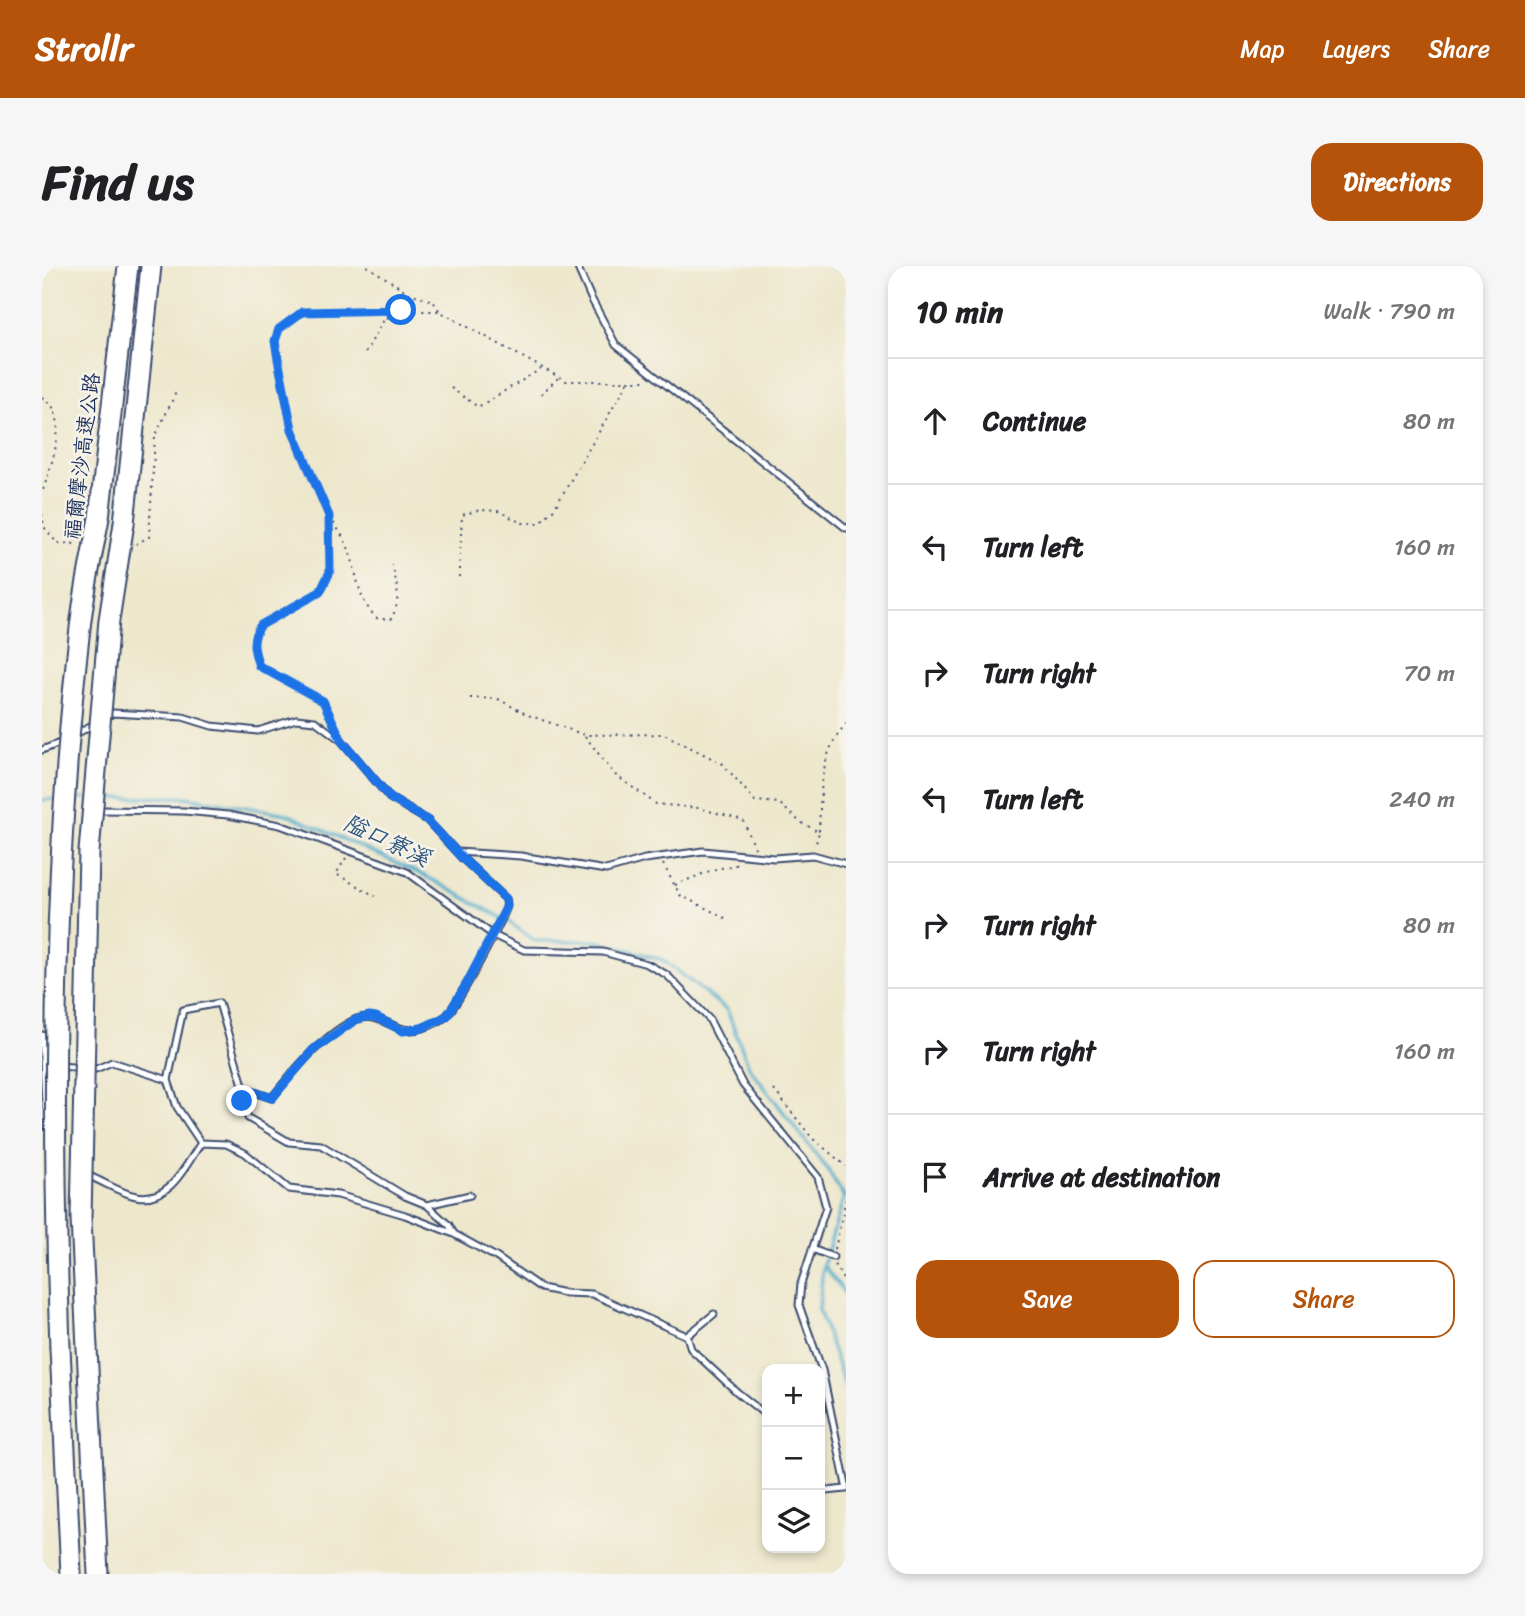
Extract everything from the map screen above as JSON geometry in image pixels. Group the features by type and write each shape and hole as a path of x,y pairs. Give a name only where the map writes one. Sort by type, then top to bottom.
{"highway":[{"name":"福爾摩沙高速公路","path":"71,1574 55,1218 58,918 65,790 80,626 99,518 128,266"},
{"path":"98,1574 81,1218 89,852 109,620 124,523 151,266"}],"lane":[{"path":"577,266 616,345 846,528"},
{"path":"42,750 58,745 113,713 183,717 212,726 258,732 296,719 315,721 342,741 390,798 427,820 506,899 507,906 493,935 447,1016 422,1028 403,1031 376,1017 355,1020 313,1050 272,1098 254,1092 245,1093"},
{"path":"102,810 184,811 228,815 280,825 407,872 493,935 524,950 603,952 647,964 667,975 709,1019 743,1085 818,1177 826,1207 801,1283 799,1305 821,1370 846,1487 825,1488"},
{"path":"457,852 521,856 606,870 703,850 774,858 813,855 846,864"},
{"path":"201,1143 177,1107 168,1080 183,1010 219,1003 245,1093 242,1101 248,1118 289,1142 321,1145 405,1196 427,1205 449,1225 454,1234"},
{"path":"42,1035 46,1130"},
{"path":"43,1065 96,1069 113,1062 168,1080"},
{"path":"89,1176 136,1196 155,1196 170,1188 201,1143"},
{"path":"201,1143 226,1144 245,1153 289,1189 356,1199 454,1234 496,1257 541,1288 565,1293 592,1294 687,1336 691,1349 762,1412"},
{"path":"427,1205 470,1195"},
{"path":"812,1249 833,1257"},
{"path":"687,1336 714,1314"}],"path":[{"path":"367,266 409,293 433,301 439,311"},
{"path":"365,353 385,318 425,311"},
{"path":"392,565 399,594 398,608 391,618 378,619 367,610 348,547 329,516 292,429 275,341 279,329 302,312 439,311 566,381 659,381"},
{"path":"451,388 478,407 542,368"},
{"path":"541,394 558,377"},
{"path":"459,577 462,515 480,510 498,511 522,523 539,523 554,509 629,380"},
{"path":"42,397 54,408 58,427 50,469 42,493"},
{"path":"329,516 330,572 320,592 261,625 254,634 253,649 259,666 323,701 342,741"},
{"path":"470,698 498,699 527,715 584,735 664,734 723,764 755,801 779,803 800,822 819,832"},
{"path":"813,855 819,832 822,771 839,732 846,724"},
{"path":"584,735 614,774 656,804 698,807 743,820 755,848 753,856 739,865 712,870 675,885"},
{"path":"350,851 336,874 375,896"},
{"path":"659,857 680,895 729,920"},
{"path":"774,1090 812,1138 846,1166"},
{"path":"846,1199 833,1257 835,1270 846,1285"}],"waterway":[{"name":"隘口寮溪","path":"101,798 186,797 287,814 425,876 506,920 535,941 596,941 663,960 727,1010 749,1067 827,1169 844,1197 823,1266 819,1310 846,1389"},
{"name":"隘口寮溪","path":"69,799 86,798"},
{"name":"隘口寮溪","path":"42,800 58,799"},
{"path":"824,1266 846,1295"}],"route":[{"path":"242,1101 245,1093 254,1092 272,1098 313,1050 355,1020 376,1017 403,1031 422,1028 447,1016 507,906 506,899 462,858 427,820 390,798 355,760 342,741 323,701 259,666 253,649 254,634 261,625 291,611 320,592 330,572 329,516 292,429 275,341 279,329 302,312 401,310"}]}
